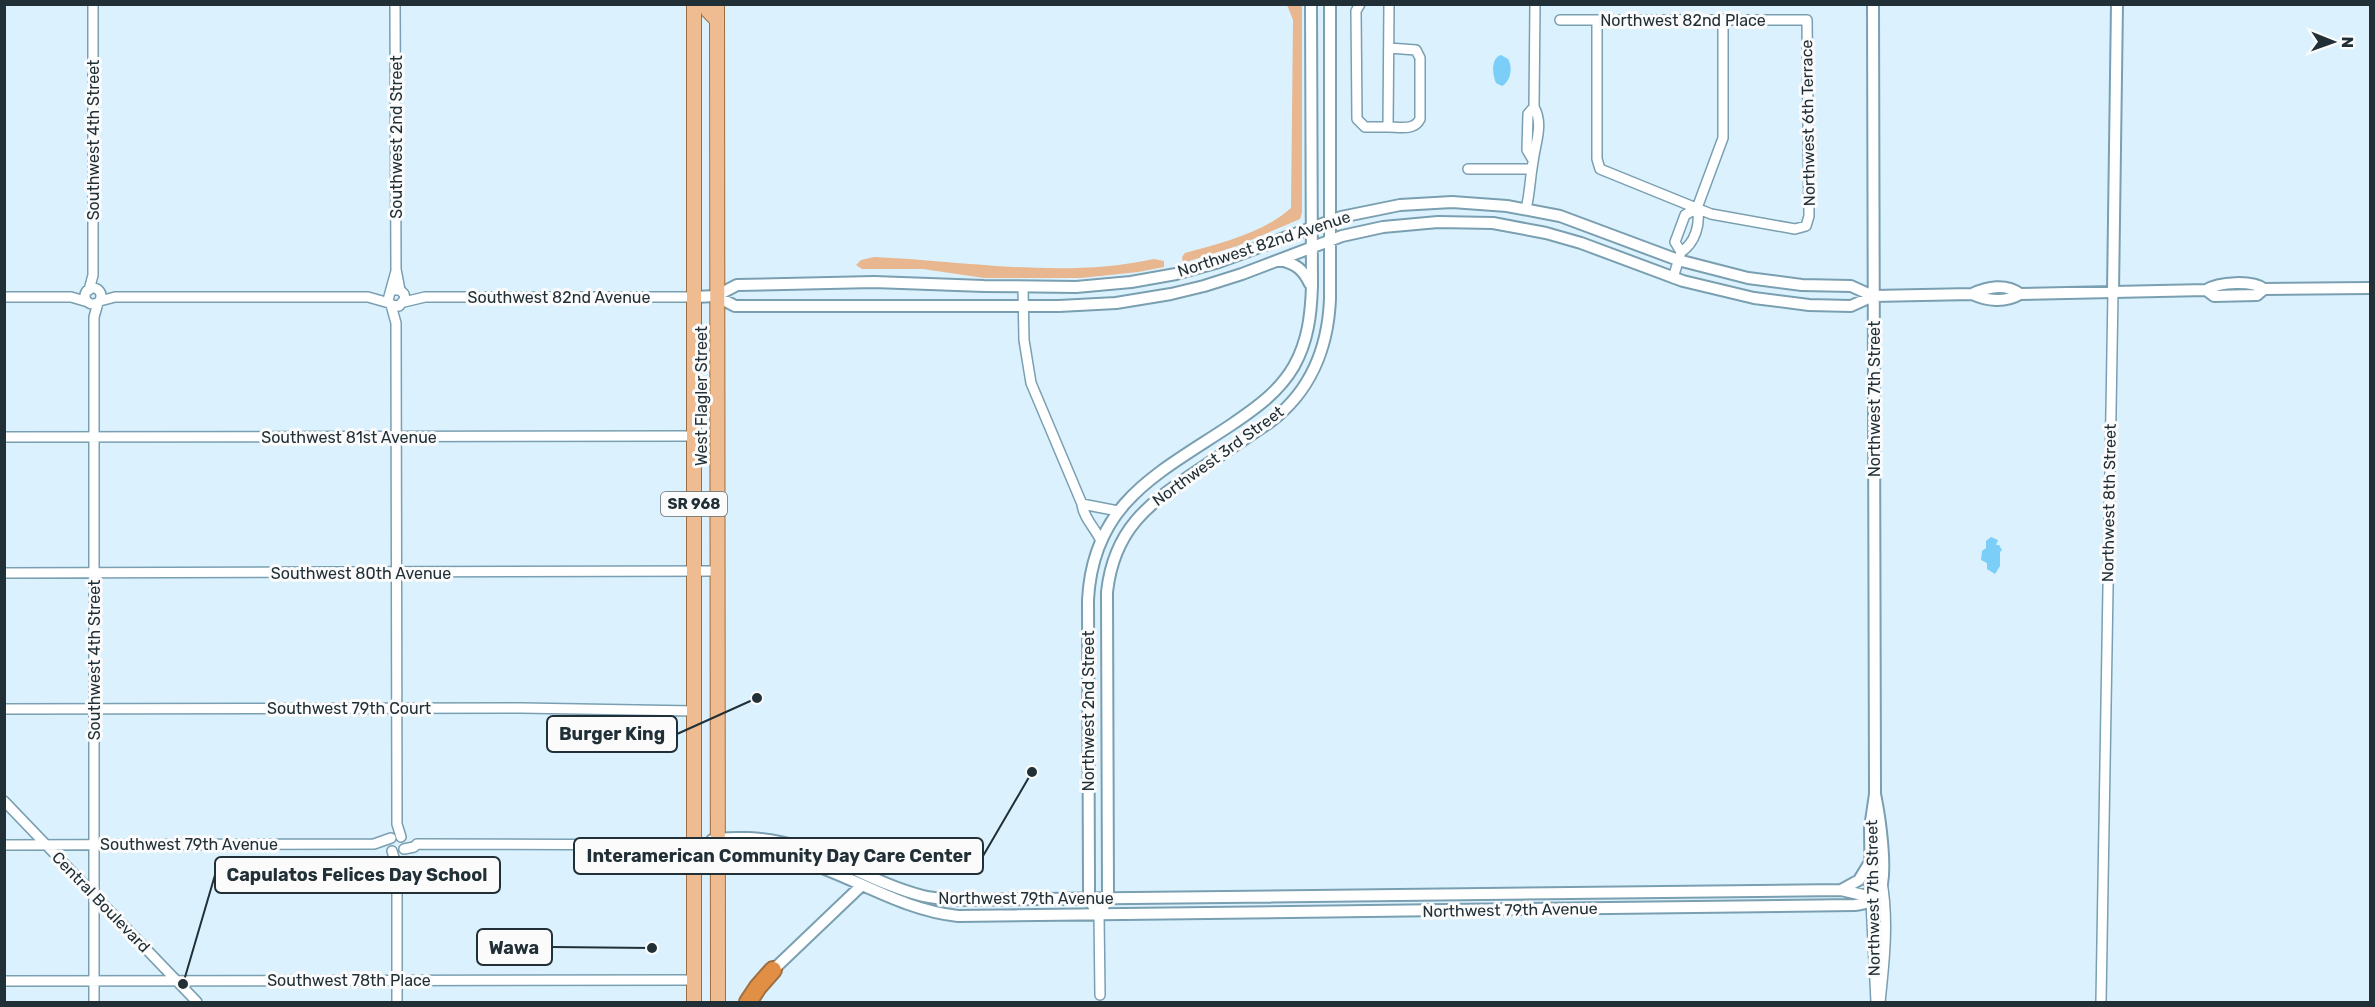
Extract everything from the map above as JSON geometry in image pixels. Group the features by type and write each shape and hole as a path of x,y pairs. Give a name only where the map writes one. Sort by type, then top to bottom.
{"highway":[{"path":"748,1002 773,970"}],"main road":[{"name":"West Flagler Street","path":"693,1002 695,845 694,4"},
{"path":"706,4 708,11 717,20"},
{"name":"West Flagler Street","path":"717,4 718,1002"}],"street":[{"name":"Southwest 4th Street","path":"93,4 94,1002"},
{"name":"Southwest 2nd Street","path":"395,4 396,291"},
{"name":"Northwest 3rd Street","path":"1118,511 1142,485 1250,412 1279,387 1294,366 1306,339 1312,286 1311,4"},
{"name":"Northwest 3rd Street","path":"1118,548 1132,524 1148,506 1274,419 1304,386 1318,362 1328,326 1330,4"},
{"path":"1360,4 1356,11 1357,119 1365,128 1411,127 1419,123 1420,58 1416,50 1389,48"},
{"path":"1389,4 1389,127"},
{"path":"1526,209 1537,151 1539,115 1534,107 1534,4"},
{"name":"Northwest 7th Street","path":"1873,4 1875,794 1870,862 1878,1002"},
{"name":"Northwest 8th Street","path":"2101,1002 2117,4"},
{"path":"1672,278 1679,256 1689,247 1698,223 1697,208 1723,138 1723,19"},
{"name":"Northwest 82nd Place","path":"1560,20 1807,20"},
{"path":"1597,20 1597,159 1600,169 1697,208"},
{"name":"Northwest 6th Terrace","path":"1697,208 1711,214 1795,229 1806,226 1809,216 1807,20"},
{"path":"1468,169 1533,165"},
{"name":"Northwest 82nd Avenue","path":"694,297 716,296 737,285 874,282 1023,287 1094,286 1176,274 1228,259 1311,226 1368,210 1415,204 1470,202 1526,209 1579,222 1713,270 1766,281 1802,285 1851,286 1874,296"},
{"path":"1679,256 1675,242 1685,215 1697,208"},
{"name":"Northwest 82nd Avenue","path":"716,296 735,306 1096,305 1171,294 1224,280 1330,239 1410,224 1447,222 1493,223 1564,238 1672,278 1736,295 1789,303 1851,306 1874,296 1972,294 1985,300 2012,299 2020,294 2206,290 2214,296 2258,296 2264,289 2370,288"},
{"path":"1279,260 1290,262 1302,269 1312,286"},
{"path":"1023,287 1024,340 1031,383 1082,504 1083,512 1095,527 1101,541"},
{"name":"Southwest 82nd Avenue","path":"4,297 368,297 396,291 425,297 694,297"},
{"path":"396,321 405,296 396,291 388,297 396,321 397,1002"},
{"name":"Southwest 82nd Avenue","path":"368,297 390,304"},
{"name":"Southwest 82nd Avenue","path":"403,303 425,297"},
{"path":"390,304 397,306 403,303"},
{"name":"Southwest 81st Avenue","path":"4,437 693,436"},
{"path":"1082,504 1118,511"},
{"name":"Northwest 2nd Street","path":"1089,899 1088,600 1092,564 1101,541 1118,511"},
{"name":"Northwest 2nd Street","path":"1100,995 1099,915 1108,898 1107,598 1118,548"},
{"name":"Southwest 80th Avenue","path":"4,573 717,571"},
{"name":"Southwest 79th Court","path":"4,709 396,708 694,711"},
{"name":"Northwest 7th Street","path":"1875,794 1882,828 1885,918 1883,972 1878,1002"},
{"name":"Central Boulevard","path":"4,801 197,1002"},
{"name":"Northwest 79th Avenue","path":"695,845 718,844 747,838 786,843 813,850 907,891 932,898 969,900 1841,890 1863,895 1871,901"},
{"path":"1870,842 1877,859 1882,861"},
{"name":"Northwest 79th Avenue","path":"718,844 782,855 809,863 905,903 953,915 1847,906 1871,901"},
{"name":"Southwest 79th Avenue","path":"4,845 695,845"},
{"path":"1841,890 1859,879 1870,862"},
{"path":"845,879 847,865"},
{"path":"1871,901 1879,893 1882,882"},
{"path":"773,970 861,886"},
{"path":"1454,910 1456,894"},
{"path":"1089,899 1099,915"},
{"name":"Southwest 78th Place","path":"4,981 694,980"}],"shaded area":[{"path":"1287,5 1302,5 1302,213 1300,219 1237,246 1183,263 1182,257 1185,253 1255,231 1291,208 1293,20"},
{"path":"874,257 1050,268 1120,265 1154,259 1164,261 1164,267 1081,278 984,278 923,269 862,269 856,265 861,260"}],"water":[{"path":"1501,55 1510,62 1511,70 1507,81 1502,86 1496,83 1493,71 1495,59"},
{"path":"1991,537 1998,540 1996,545 1999,545 2002,550 2000,566 1995,574 1987,569 1987,563 1981,560 1986,541"}],"place":[{"name":"Burger King","path":"757,698"},
{"name":"Interamerican Community Day Care Center","path":"1032,772"},
{"name":"Wawa","path":"652,948"},
{"name":"Capulatos Felices Day School","path":"183,984"}]}
